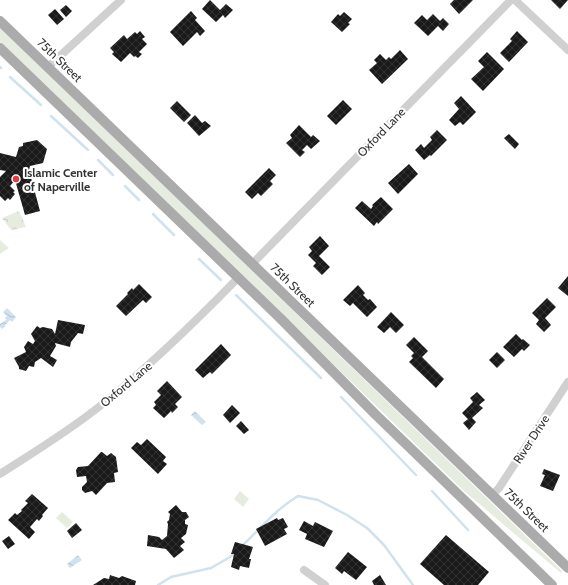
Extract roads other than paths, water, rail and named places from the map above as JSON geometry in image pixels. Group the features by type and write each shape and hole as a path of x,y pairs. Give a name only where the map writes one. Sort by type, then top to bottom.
{"main road":[{"name":"75th Street","path":"0,21 568,568"},
{"path":"0,48 552,585"}],"street":[{"path":"48,67 120,0"},
{"name":"Oxford Lane","path":"252,264 511,0"},
{"path":"515,0 568,50"},
{"name":"Oxford Lane","path":"0,474 68,430 100,406 156,358 238,278"},
{"name":"River Drive","path":"492,495 499,488 568,382"},
{"path":"304,570 325,585"}],"water":[{"path":"7,308 16,317 12,322 10,320 2,329 0,324 6,320 5,318 7,316 3,312"},
{"path":"195,411 206,422 202,425 191,415"},
{"path":"78,555 82,560 70,568 67,564"}],"waterway":[{"path":"10,77 41,105"},
{"path":"51,116 88,150"},
{"path":"98,160 113,175"},
{"path":"125,186 139,200"},
{"path":"153,214 174,235"},
{"path":"199,259 221,280"},
{"path":"236,295 321,378"},
{"path":"341,397 416,475"},
{"path":"432,491 468,530"},
{"path":"242,546 275,513 298,496 318,500 347,515 367,528 384,545 413,585"},
{"path":"158,585 171,577 211,568 230,557 235,552"}],"place":[{"name":"Islamic Center of Naperville","path":"16,179"}]}
